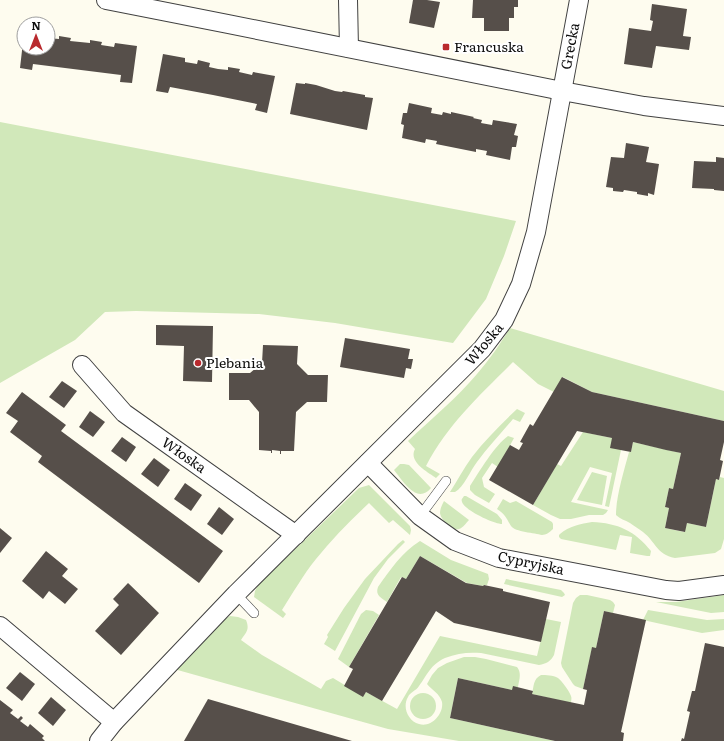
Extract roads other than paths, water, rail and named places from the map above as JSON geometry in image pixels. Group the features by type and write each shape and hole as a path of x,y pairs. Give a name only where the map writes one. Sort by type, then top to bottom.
{"street":[{"path":"106,0 150,4 348,48 562,91 637,104 724,116"},
{"path":"348,0 348,48"},
{"name":"Grecka","path":"562,91 579,0"},
{"name":"Włoska","path":"99,741 114,722 236,594 482,349 504,320 521,284 536,232 562,91"},
{"name":"Włoska","path":"82,365 124,413 296,535"},
{"name":"Cypryjska","path":"368,464 420,516 455,541 499,558 666,590 679,591 724,585"},
{"path":"0,626 114,722"}],"lane":[{"path":"420,516 446,481"},
{"path":"236,594 254,613"}],"place":[{"name":"Francuska","path":"446,47"},
{"name":"Plebania","path":"198,363"}]}
